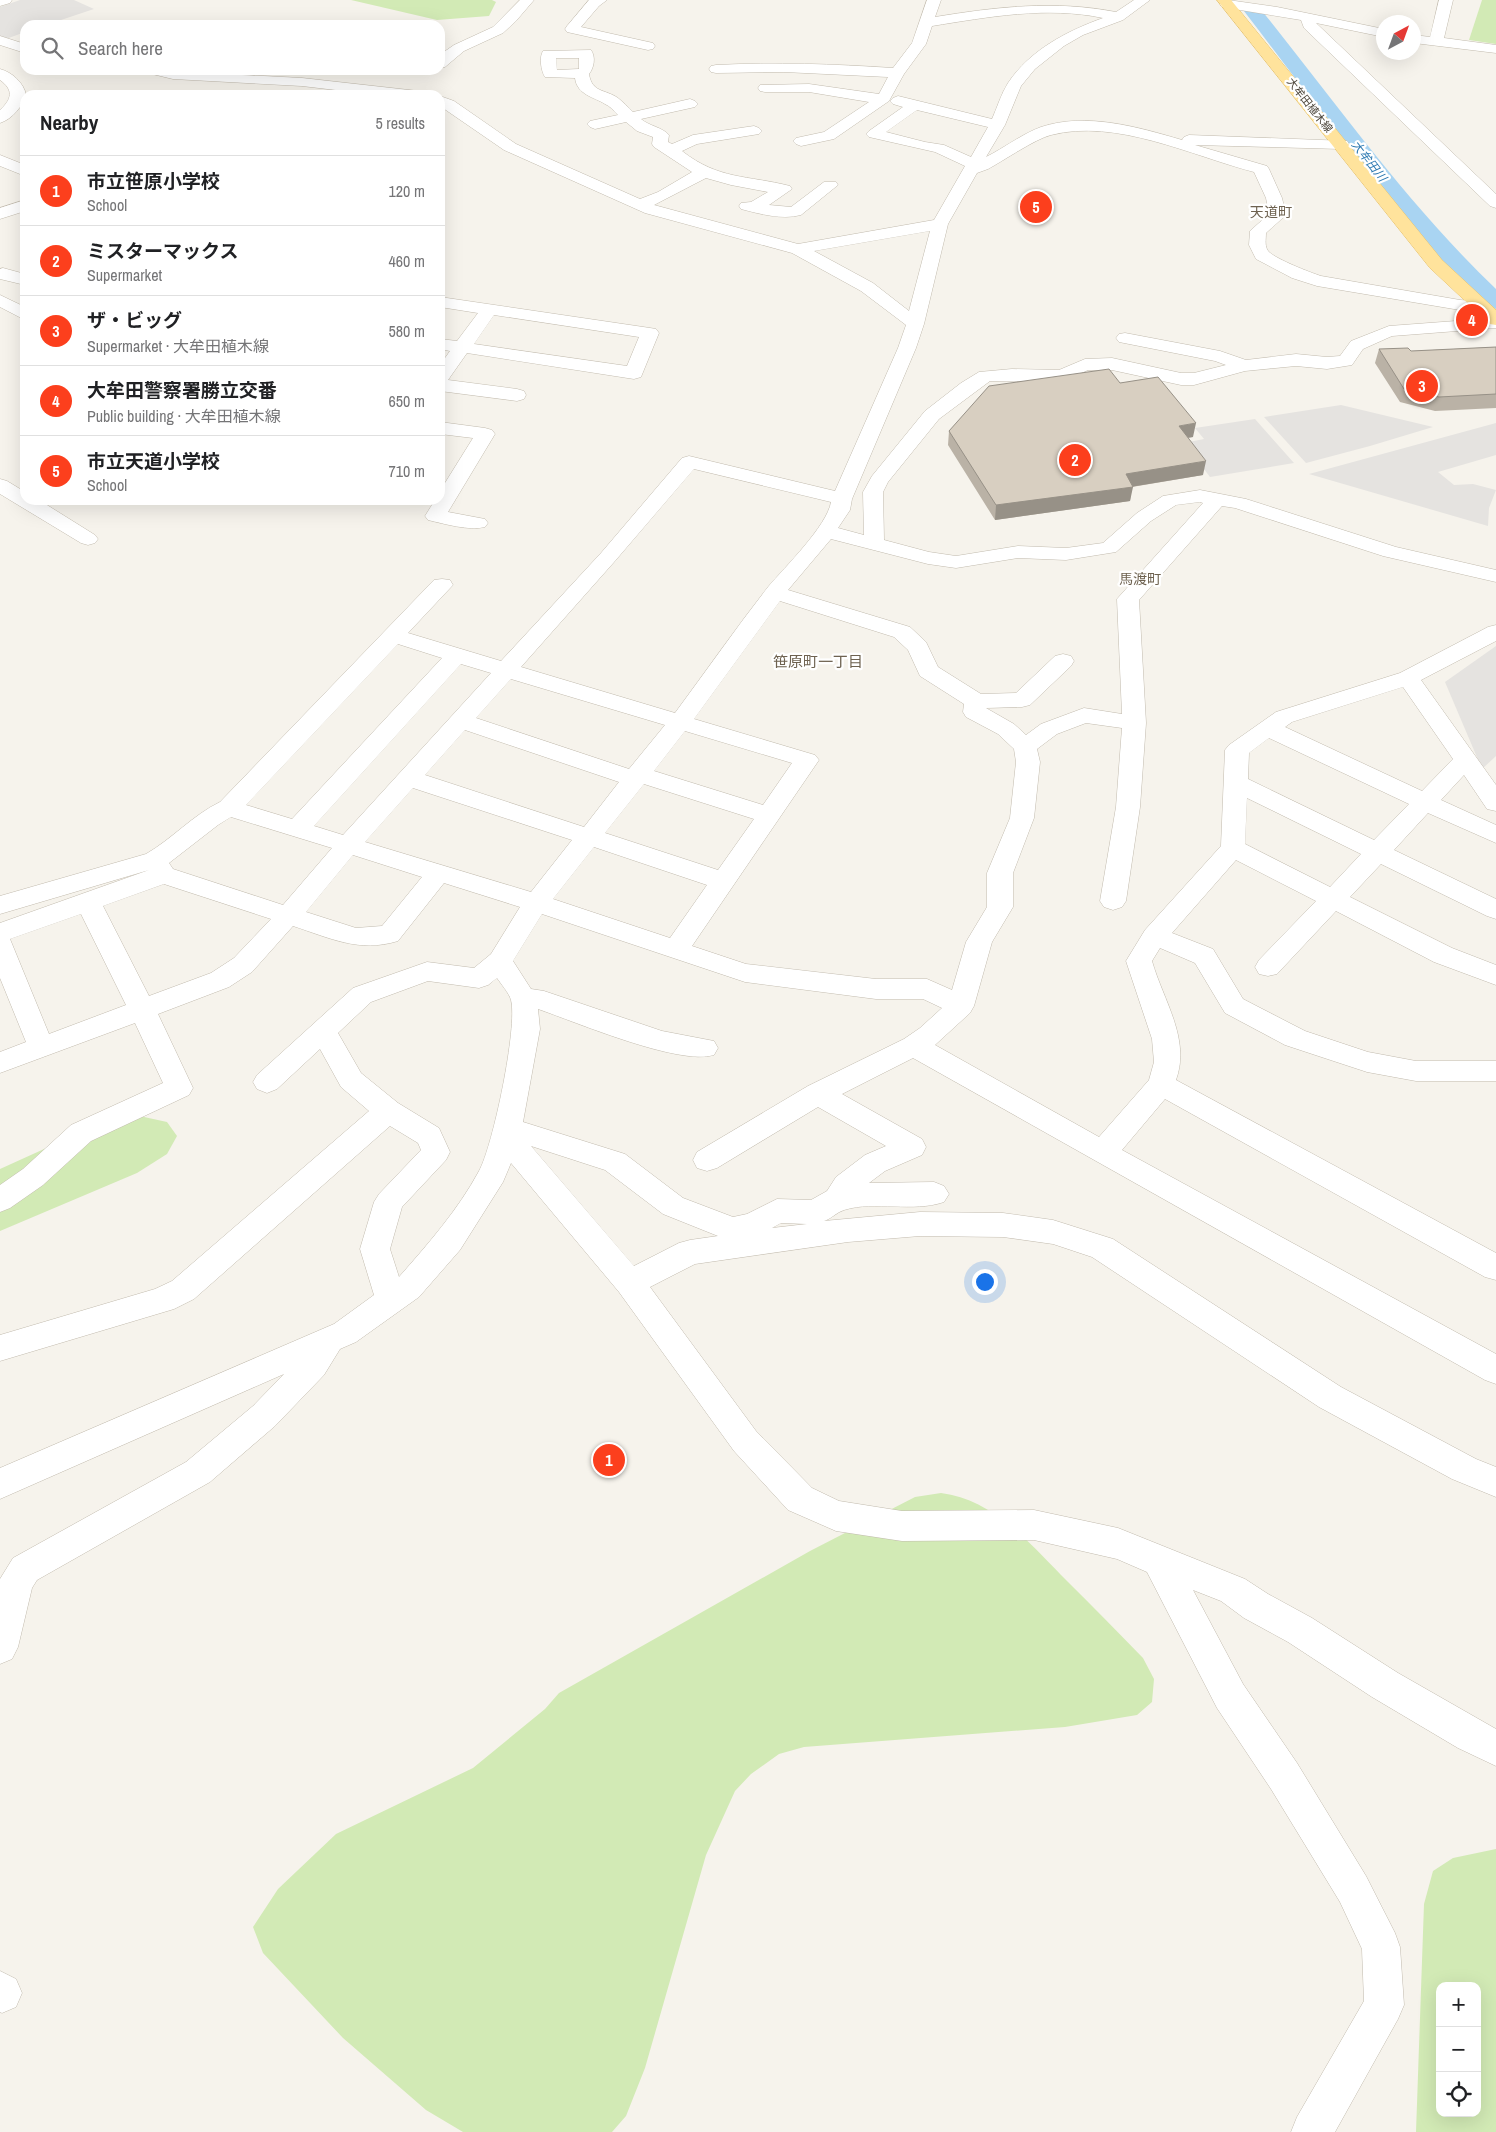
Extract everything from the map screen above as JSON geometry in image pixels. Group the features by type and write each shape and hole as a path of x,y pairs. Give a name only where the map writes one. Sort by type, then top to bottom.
{"main road":[{"name":"大牟田植木線","path":"1226,2 1436,264 1496,321"}],"street":[{"path":"0,2 5,0"},
{"path":"445,57 449,52 493,34 503,27 527,0"},
{"path":"600,0 594,3 572,29 648,46"},
{"path":"801,141 829,136 883,99 897,73 919,44 934,0"},
{"path":"267,1082 362,995 427,970 480,978 500,961 536,903 680,722 775,593 826,531 840,510 842,499 907,348 915,324 940,224 996,125 1014,85 1040,56 1078,32 1118,17 1143,0"},
{"path":"1436,42 1446,0"},
{"path":"1226,2 1376,31"},
{"path":"925,23 988,7 1043,3 1099,10 1118,17"},
{"path":"1307,17 1309,25 1496,203"},
{"path":"0,40 20,47"},
{"path":"1421,40 1496,49"},
{"path":"716,69 763,66 818,67 897,73"},
{"path":"0,73 17,86 20,93 19,100 14,108 0,118"},
{"path":"582,74 583,83 588,90 612,101 642,128 661,135 660,144 672,150 698,170 731,181 784,189 756,206"},
{"path":"170,75 424,86"},
{"path":"765,88 809,88 883,99 996,125"},
{"path":"445,103 510,147 640,205 672,217 798,249 867,287 915,324"},
{"path":"596,124 690,104"},
{"path":"915,105 874,134 926,147 938,148 972,167 982,166 1045,131 1076,126 1104,127 1168,140 1215,158 1261,169 1274,198 1278,215 1258,231 1257,245 1262,255 1278,265 1316,280 1460,305 1480,306"},
{"path":"672,150 692,140 754,131"},
{"path":"724,136 735,149"},
{"path":"1168,140 1213,139 1239,142 1341,144"},
{"path":"0,160 20,170"},
{"path":"640,205 664,195 705,172"},
{"path":"718,229 737,217 749,205 767,210 795,212 830,185"},
{"path":"0,214 20,207"},
{"path":"798,249 940,224"},
{"path":"0,274 3,273 20,278"},
{"path":"0,300 20,312"},
{"path":"445,303 650,332 634,373 445,345"},
{"path":"445,371 488,310"},
{"path":"874,544 873,492 879,480 932,415 968,387 986,376 1012,374 1062,376 1085,365 1112,364 1181,380 1194,379 1244,366 1296,360 1326,363 1346,361 1357,345 1389,331 1496,321"},
{"path":"1125,338 1220,356 1244,366"},
{"path":"445,386 517,394"},
{"path":"445,429 485,434 445,493"},
{"path":"0,1062 220,980 243,965 289,915 348,844 507,670 689,462 842,499"},
{"path":"0,485 20,497"},
{"path":"826,531 928,558 956,562 1018,552 1066,554 1109,548 1144,518 1170,500 1200,496 1239,503 1390,552 1496,576"},
{"path":"1114,901 1128,806 1134,722 1128,598 1217,498"},
{"path":"33,505 88,538"},
{"path":"440,505 436,516 478,523"},
{"path":"0,933 88,902 160,867 170,852 218,813 229,808 442,585"},
{"path":"775,593 902,632 918,647 928,670 976,701 1022,700 1063,661"},
{"path":"1103,1153 1161,1084 1168,1062 1166,1036 1143,980 1139,961 1154,936 1232,848 1236,750 1284,717 1408,678 1496,632"},
{"path":"393,636 807,760 676,949"},
{"path":"296,829 457,655"},
{"path":"1408,678 1496,803"},
{"path":"707,1160 818,1094 914,1046 930,1035 961,1006 979,942 1000,908 1000,873 1022,818 1028,762 1026,747 1006,728 974,712 976,701"},
{"path":"1026,747 1048,729 1084,715 1134,722"},
{"path":"461,721 637,777 769,814"},
{"path":"1268,728 1424,803 1496,835"},
{"path":"1268,967 1465,760"},
{"path":"409,778 723,881"},
{"path":"1236,783 1496,910"},
{"path":"229,808 536,903 745,973 876,989 927,989 961,1006"},
{"path":"1232,848 1334,898 1443,955 1496,976"},
{"path":"0,905 160,867 289,915 355,937 388,935 439,873"},
{"path":"0,1200 33,1177 81,1133 179,1088 88,902"},
{"path":"1154,936 1204,956 1234,1006 1295,1038 1367,1062 1416,1072 1496,1071"},
{"path":"0,945 41,1047"},
{"path":"0,1484 329,1340 345,1332 408,1288 449,1241 493,1174 507,1133 526,1029 524,999 500,961"},
{"path":"524,999 535,998 660,1041 704,1048"},
{"path":"323,1030 352,1080 388,1111 429,1136 436,1152 389,1202 375,1249 391,1300"},
{"path":"914,1046 1103,1153 1495,1366"},
{"path":"1161,1084 1496,1268"},
{"path":"818,1094 912,1148 875,1163 846,1185 837,1199"},
{"path":"0,1348 163,1300 183,1290 388,1111"},
{"path":"507,1133 615,1162 673,1206 732,1230 753,1225 777,1211 816,1212 837,1199 870,1195 934,1194"},
{"path":"507,1133 630,1283 746,1441 800,1500 836,1516 902,1526 1034,1525 1118,1544 1233,1590 1256,1606 1300,1630 1385,1685 1471,1736 1496,1748"},
{"path":"630,1283 690,1252 848,1230 920,1224 994,1225 1052,1232 1102,1248 1330,1397 1464,1469 1496,1482"},
{"path":"0,1647 6,1599 25,1569 198,1472 264,1416 313,1365 329,1340"},
{"path":"1160,1562 1230,1696 1284,1776 1353,1889 1381,1947 1384,2005 1312,2132"}],"green space":[{"path":"351,0 492,0 496,2 489,16 437,20"},
{"path":"1482,0 1496,0 1496,44 1469,40"},
{"path":"135,1115 167,1122 177,1136 167,1154 137,1173 0,1231 0,1169 97,1125"},
{"path":"941,1493 960,1497 995,1514 1026,1539 1143,1658 1154,1679 1152,1702 1137,1715 1065,1727 804,1747 779,1754 751,1774 735,1791 706,1855 645,2068 626,2116 612,2132 463,2132 426,2110 343,2038 263,1953 253,1927 278,1889 336,1834 473,1768 545,1709 559,1693 810,1551 915,1497"},
{"path":"1496,1849 1496,2132 1416,2132 1424,1904 1433,1871 1453,1858"}],"shaded area":[{"path":"20,0 74,0 94,9 61,20 20,20 20,34 6,39 0,36 0,7"},
{"path":"1341,405 1433,427 1306,463 1264,417"},
{"path":"1255,419 1294,463 1210,477 1184,443 1204,439 1195,428"},
{"path":"1496,423 1496,455 1438,472 1454,485 1473,484 1496,490 1489,508 1488,526 1309,474"},
{"path":"1496,646 1496,756 1482,769 1445,682"}],"building":[{"path":"1496,347 1496,394 1439,397 1404,389 1379,349 1408,348 1411,351"},
{"path":"1109,369 1120,383 1158,377 1196,423 1179,426 1206,461 1126,474 1133,487 996,505 949,431 989,386"}],"waterway":[{"name":"大牟田川","path":"1253,11 1369,161 1429,234 1496,302"}],"place":[{"name":"市立天道小学校","path":"1036,207"},
{"name":"大牟田警察署勝立交番","path":"1472,320"},
{"name":"ザ・ビッグ","path":"1422,386"},
{"name":"ミスターマックス","path":"1075,460"},
{"name":"市立笹原小学校","path":"609,1460"}],"district":[{"name":"天道町","path":"1271,212"},
{"name":"馬渡町","path":"1140,579"},
{"name":"笹原町一丁目","path":"818,661"}]}
